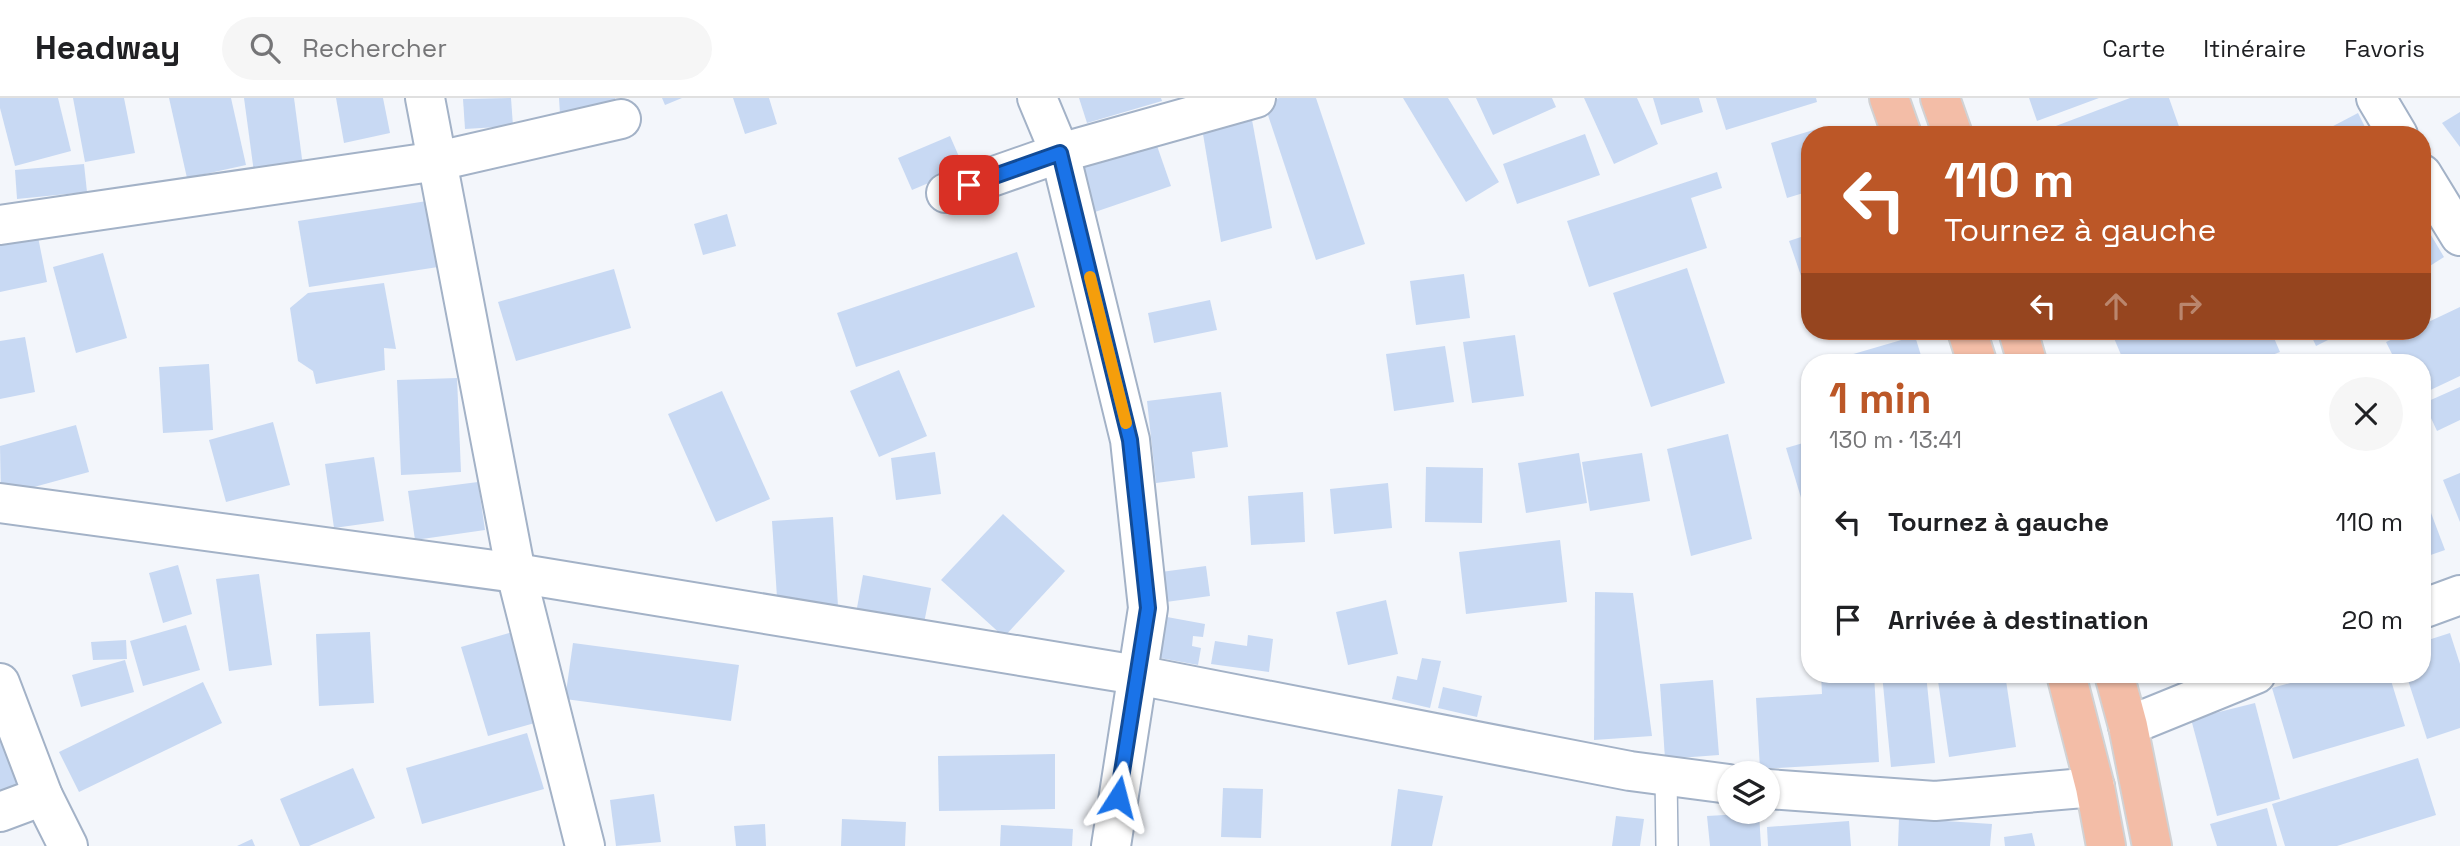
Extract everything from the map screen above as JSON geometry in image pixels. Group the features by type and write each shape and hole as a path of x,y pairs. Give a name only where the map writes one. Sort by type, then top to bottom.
{"highway":[{"path":"1889,98 1899,126"},
{"path":"1940,98 1950,126"},
{"path":"2068,683 2095,787 2106,846"},
{"path":"2116,683 2128,726 2152,846"}],"street":[{"path":"425,98 516,573 584,846"},
{"path":"1037,98 1060,153 1130,440 1148,608 1111,846"},
{"path":"946,193 1060,153 1256,98"},
{"path":"2376,98 2393,126"},
{"path":"0,225 438,161 621,119"},
{"path":"2431,189 2460,236"},
{"path":"0,503 516,573 1137,675 1630,771 1717,782"},
{"path":"2431,605 2460,594"},
{"path":"0,683 43,796 68,846"},
{"path":"2128,726 2234,683"},
{"path":"1780,790 1935,801 2095,787"},
{"path":"0,813 43,796"}],"lane":[{"path":"1666,775 1667,846"}],"building":[{"path":"0,98 58,98 71,151 15,166 0,108"},
{"path":"73,98 124,98 135,153 85,162"},
{"path":"169,98 231,98 246,165 187,178"},
{"path":"244,98 294,98 304,174 255,180"},
{"path":"336,98 383,98 390,133 344,143"},
{"path":"511,98 513,126 465,129 463,99"},
{"path":"559,98 615,98 616,110 560,114"},
{"path":"662,98 682,98 665,105"},
{"path":"733,98 769,98 777,124 745,134"},
{"path":"1079,98 1161,98 1162,101 1087,123"},
{"path":"1279,98 1316,98 1365,244 1316,260 1264,103"},
{"path":"1403,98 1448,98 1499,182 1466,202"},
{"path":"1476,98 1552,98 1556,107 1493,135"},
{"path":"1584,98 1637,98 1658,144 1614,164"},
{"path":"1653,98 1699,98 1703,112 1661,125"},
{"path":"1716,98 1816,98 1817,102 1726,130"},
{"path":"2029,98 2099,98 2037,121"},
{"path":"2130,98 2169,98 2179,126 2056,126"},
{"path":"2460,112 2460,147 2442,123"},
{"path":"2358,113 2364,126 2333,126"},
{"path":"1252,120 1272,228 1221,242 1202,128"},
{"path":"1585,134 1600,175 1517,204 1503,164"},
{"path":"1801,134 1801,194 1787,198 1771,143"},
{"path":"950,136 964,168 912,190 898,158"},
{"path":"1155,140 1171,186 1095,212 1080,166"},
{"path":"84,164 87,192 17,199 15,170"},
{"path":"1717,172 1722,188 1691,198 1707,248 1589,287 1567,221"},
{"path":"427,201 438,267 309,287 298,221"},
{"path":"727,214 736,246 703,255 694,224"},
{"path":"2431,235 2444,257 2431,265"},
{"path":"38,237 47,282 0,292 0,245"},
{"path":"1801,237 1801,276 1789,241"},
{"path":"1017,252 1035,307 856,367 837,313"},
{"path":"103,253 127,338 76,353 53,267"},
{"path":"1687,268 1725,383 1651,407 1613,293"},
{"path":"614,269 631,328 516,361 498,302"},
{"path":"1464,274 1470,318 1416,325 1410,281"},
{"path":"384,283 396,349 384,348 385,370 316,384 313,371 298,361 290,308 308,293"},
{"path":"1210,300 1217,330 1154,343 1148,313"},
{"path":"2460,307 2460,376 2431,390 2431,354 2392,354 2386,342 2431,340 2431,321"},
{"path":"1515,335 1524,396 1472,403 1463,342"},
{"path":"25,337 35,392 0,399 0,341"},
{"path":"1901,340 1916,340 1921,354 1853,354"},
{"path":"2115,340 2275,340 2280,352 2275,354 2121,354"},
{"path":"2313,340 2328,340 2316,346"},
{"path":"1445,346 1454,402 1394,411 1386,354"},
{"path":"209,364 213,430 163,433 159,367"},
{"path":"899,370 927,436 879,457 850,391"},
{"path":"457,378 461,472 401,475 397,380"},
{"path":"2460,387 2460,420 2437,431 2431,418 2431,400"},
{"path":"722,391 770,499 716,522 668,414"},
{"path":"1221,392 1228,447 1192,452 1195,478 1156,483 1147,401"},
{"path":"273,422 290,485 226,502 209,440"},
{"path":"76,425 89,472 1,496 0,446"},
{"path":"1728,434 1752,539 1691,556 1667,449"},
{"path":"1801,444 1801,498 1786,448"},
{"path":"935,452 941,494 896,500 891,458"},
{"path":"1579,453 1587,503 1526,513 1518,463"},
{"path":"1642,453 1650,501 1590,511 1582,462"},
{"path":"374,457 384,521 334,528 325,464"},
{"path":"1426,467 1483,468 1482,523 1425,522"},
{"path":"2460,473 2460,522 2443,480"},
{"path":"478,482 485,530 415,540 408,491"},
{"path":"1388,483 1392,528 1334,534 1330,489"},
{"path":"1303,492 1305,542 1251,545 1248,496"},
{"path":"2431,513 2445,550 2431,555"},
{"path":"1003,514 1065,571 1004,637 941,580"},
{"path":"833,517 839,625 779,628 772,521"},
{"path":"1560,540 1567,602 1466,614 1459,552"},
{"path":"178,565 192,614 163,623 149,573"},
{"path":"1206,566 1210,596 1166,602 1161,572"},
{"path":"259,574 272,665 229,671 216,579"},
{"path":"863,575 931,588 919,648 852,635"},
{"path":"1595,592 1633,593 1652,736 1594,740"},
{"path":"1386,600 1398,654 1348,665 1336,612"},
{"path":"1167,617 1205,624 1203,637 1193,636 1192,646 1201,648 1198,665 1160,658"},
{"path":"186,625 200,670 143,686 130,641"},
{"path":"523,629 549,719 488,736 461,647"},
{"path":"370,632 374,703 319,706 316,634"},
{"path":"2450,633 2460,664 2460,728 2427,739 2409,683 2431,683 2431,639"},
{"path":"1248,635 1273,639 1269,672 1211,664 1215,641 1247,646"},
{"path":"126,640 127,659 93,660 91,642"},
{"path":"573,643 739,665 731,721 565,699"},
{"path":"1422,658 1441,661 1430,708 1392,699 1397,676 1417,680"},
{"path":"125,660 134,692 81,707 72,675"},
{"path":"1713,680 1719,755 1665,759 1660,684"},
{"path":"203,682 222,723 79,792 59,752"},
{"path":"1821,683 1875,683 1879,762 1780,768 1780,761 1760,761 1756,698 1822,694"},
{"path":"1883,683 1927,683 1935,763 1891,767"},
{"path":"1938,683 2006,683 2016,747 1949,757"},
{"path":"2290,683 2392,683 2405,726 2293,759 2272,688"},
{"path":"1443,687 1482,696 1477,717 1438,708"},
{"path":"2255,703 2280,799 2217,816 2191,719"},
{"path":"0,731 28,783 0,794"},
{"path":"527,733 544,789 422,824 406,768"},
{"path":"1055,754 1055,809 939,811 938,756"},
{"path":"2418,758 2436,815 2337,846 2285,846 2272,804"},
{"path":"353,768 375,818 309,846 300,846 280,799"},
{"path":"1223,788 1263,789 1261,838 1221,837"},
{"path":"1398,789 1443,796 1432,846 1391,846"},
{"path":"654,794 661,842 616,846 610,800"},
{"path":"2267,808 2277,846 2217,846 2210,824"},
{"path":"1717,815 1717,824 1760,824 1761,846 1710,846 1707,816"},
{"path":"1616,816 1644,819 1640,846 1612,846"},
{"path":"1899,818 1992,824 1990,846 1898,846"},
{"path":"842,819 906,822 905,846 841,846"},
{"path":"1849,821 1851,846 1768,846 1767,827"},
{"path":"765,824 766,846 736,846 734,826"},
{"path":"1001,825 1073,829 1072,846 1000,846"},
{"path":"2032,833 2035,846 2005,846 2004,837"},
{"path":"252,839 255,846 237,846"}],"slow traffic":[{"path":"1090,277 1126,423"}],"route":[{"path":"969,185 1060,153 1130,440 1148,608 1118,797"}]}
